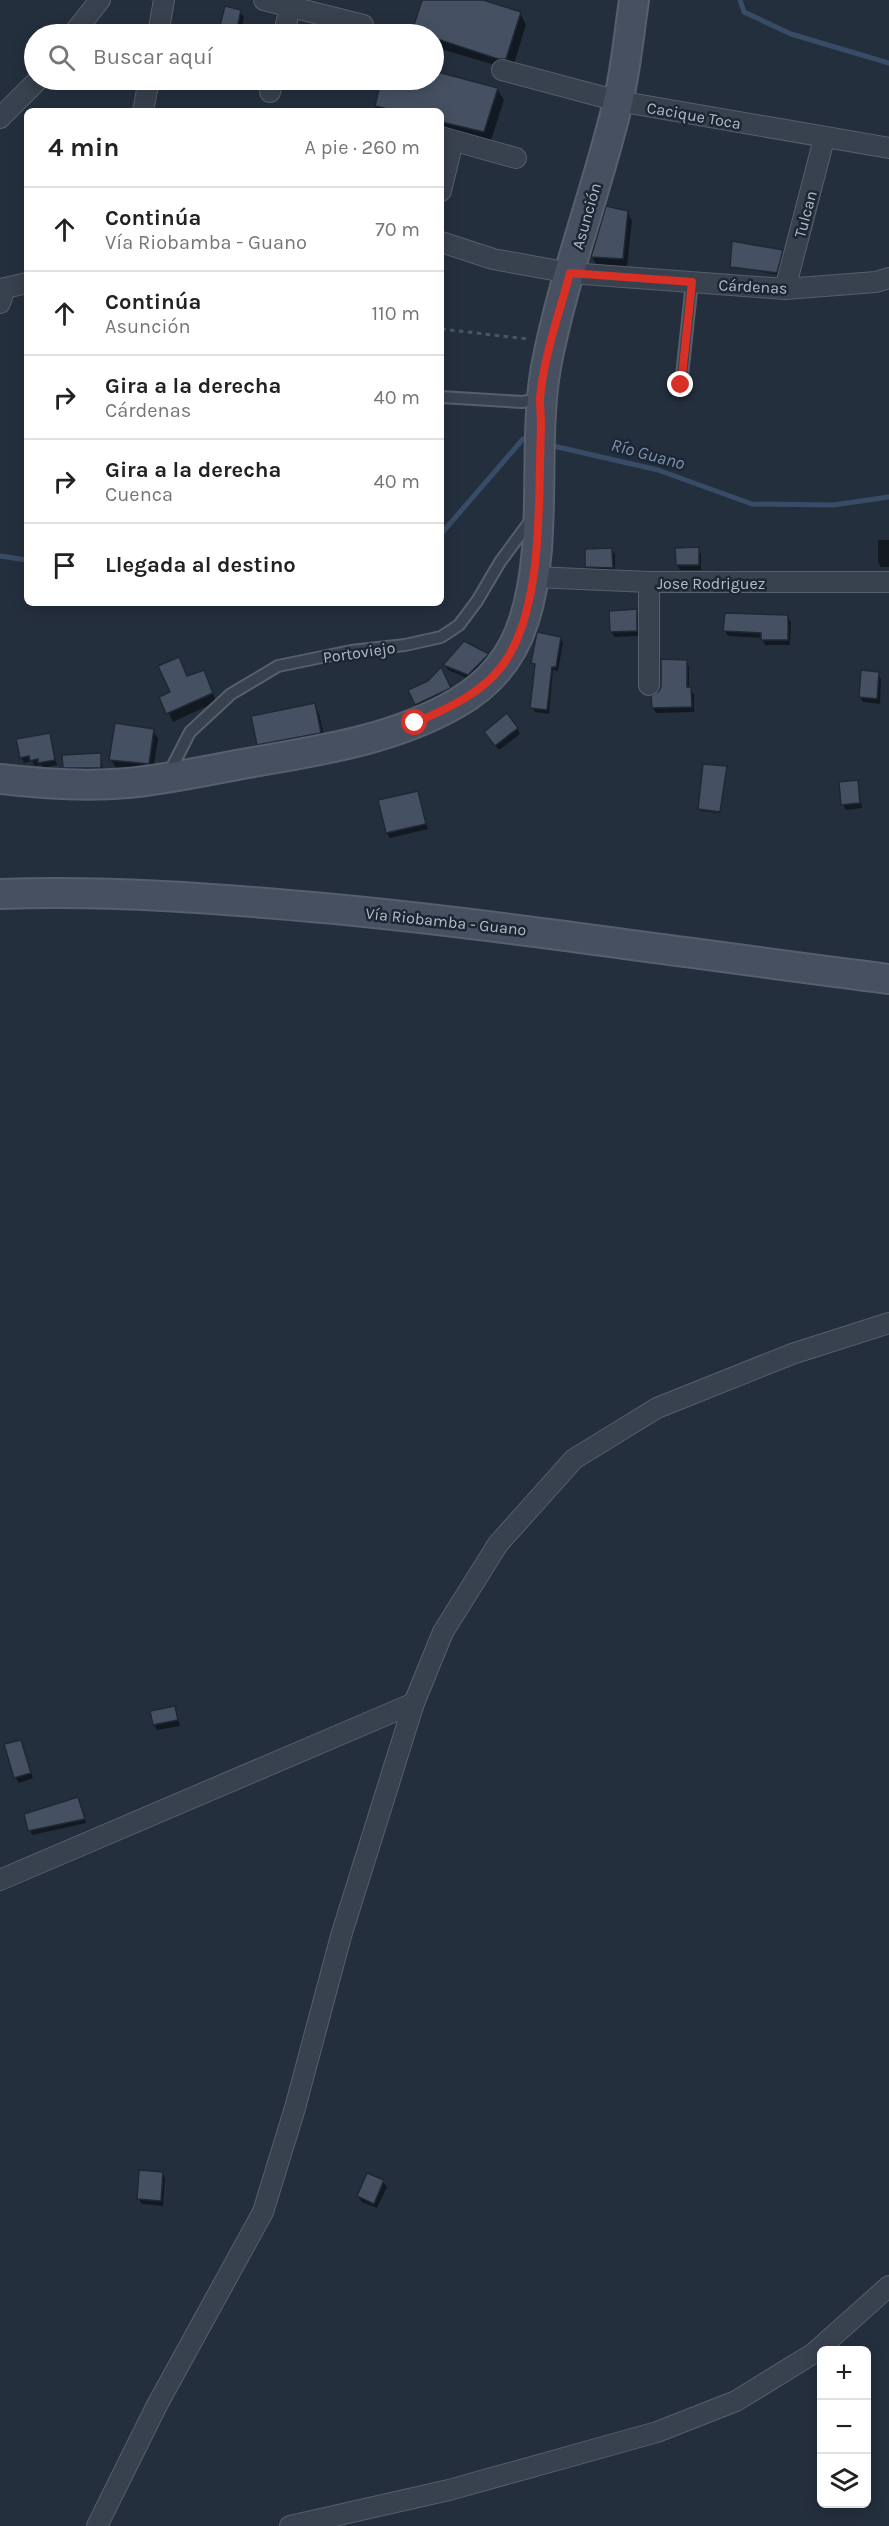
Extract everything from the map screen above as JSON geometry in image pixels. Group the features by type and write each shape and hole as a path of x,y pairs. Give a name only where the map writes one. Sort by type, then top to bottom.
{"main road":[{"name":"Asunción","path":"534,577 541,411 551,342 618,101 634,0"},
{"path":"0,779 93,785 130,783 319,751 378,737 458,703 501,667 513,649 525,620 534,577"},
{"name":"Vía Riobamba - Guano","path":"0,894 171,895 302,906 488,924 644,948 889,979"}],"street":[{"path":"81,24 100,0"},
{"path":"160,24 164,0"},
{"path":"264,0 359,24"},
{"path":"286,24 290,7"},
{"name":"Cacique Toca","path":"502,70 618,101 824,139 889,148"},
{"path":"0,118 29,90"},
{"path":"144,108 147,90"},
{"path":"444,165 447,139 516,158"},
{"name":"Tulcan","path":"785,289 824,139"},
{"name":"Cárdenas","path":"444,243 494,259 570,273 785,289 876,282 889,278"},
{"path":"1,299 5,288 24,283"},
{"name":"Jose Rodriguez","path":"534,577 649,582 889,582"},
{"path":"649,582 649,685"},
{"path":"94,2525 263,2212 295,2108 341,1936 414,1703 443,1632 498,1544 574,1459 657,1407 792,1354 889,1323"},
{"path":"0,1880 414,1703"},
{"path":"290,2526 449,2490 657,2432 736,2401 814,2353 889,2286"}],"lane":[{"path":"681,385 692,282"},
{"path":"444,397 522,402 541,411"},
{"name":"Portoviejo","path":"167,776 190,732 231,694 278,666 351,651 441,637 459,625 500,562 537,513"}],"path":[{"path":"444,329 551,342"}],"building":[{"path":"422,0 483,0 521,12 506,59 498,59 444,41 444,24 414,24"},
{"path":"225,6 241,10 238,24 220,24"},
{"path":"444,74 498,88 484,132 444,123 444,108 375,106 379,90 444,90"},
{"path":"606,206 628,211 623,259 591,257"},
{"path":"732,241 783,250 777,273 730,267"},
{"path":"699,547 699,565 676,565 675,548"},
{"path":"612,548 613,568 585,567 585,549"},
{"path":"637,609 637,631 610,632 609,611"},
{"path":"725,613 788,615 788,640 761,640 761,633 723,631"},
{"path":"537,632 561,637 556,667 552,667 547,710 530,708 535,664 531,663"},
{"path":"464,641 489,654 468,675 443,665"},
{"path":"179,657 187,676 204,670 213,693 166,714 159,697 170,692 158,666"},
{"path":"661,659 687,660 687,687 691,687 692,707 652,708 651,696 659,691 661,686"},
{"path":"441,667 451,688 415,705 408,690 428,681"},
{"path":"861,670 879,672 877,699 859,697"},
{"path":"315,703 321,733 257,745 251,716"},
{"path":"507,713 518,728 495,746 484,732"},
{"path":"115,723 154,729 149,764 109,760"},
{"path":"50,733 55,760 38,763 38,759 30,761 29,756 20,758 16,739"},
{"path":"101,753 101,768 63,768 62,755"},
{"path":"703,764 727,766 720,812 698,809"},
{"path":"858,780 860,803 841,805 839,782"},
{"path":"418,791 426,824 386,833 378,800"},
{"path":"175,1706 178,1720 153,1725 150,1711"},
{"path":"21,1740 31,1773 14,1778 4,1744"},
{"path":"78,1797 85,1819 28,1831 24,1814"},
{"path":"139,2170 163,2172 161,2201 137,2199"},
{"path":"367,2173 384,2180 374,2204 357,2196"}],"waterway":[{"path":"740,0 744,12 791,34 889,63"},
{"name":"Río Guano","path":"444,531 523,439 531,441"},
{"name":"Río Guano","path":"549,445 658,470 752,504 833,505 889,497"},
{"name":"Río Guano","path":"0,556 24,560"}],"route":[{"path":"415,723 458,703 481,686 501,667 513,649 525,620 534,577 540,399 551,342 570,273 692,282 681,385"}]}
